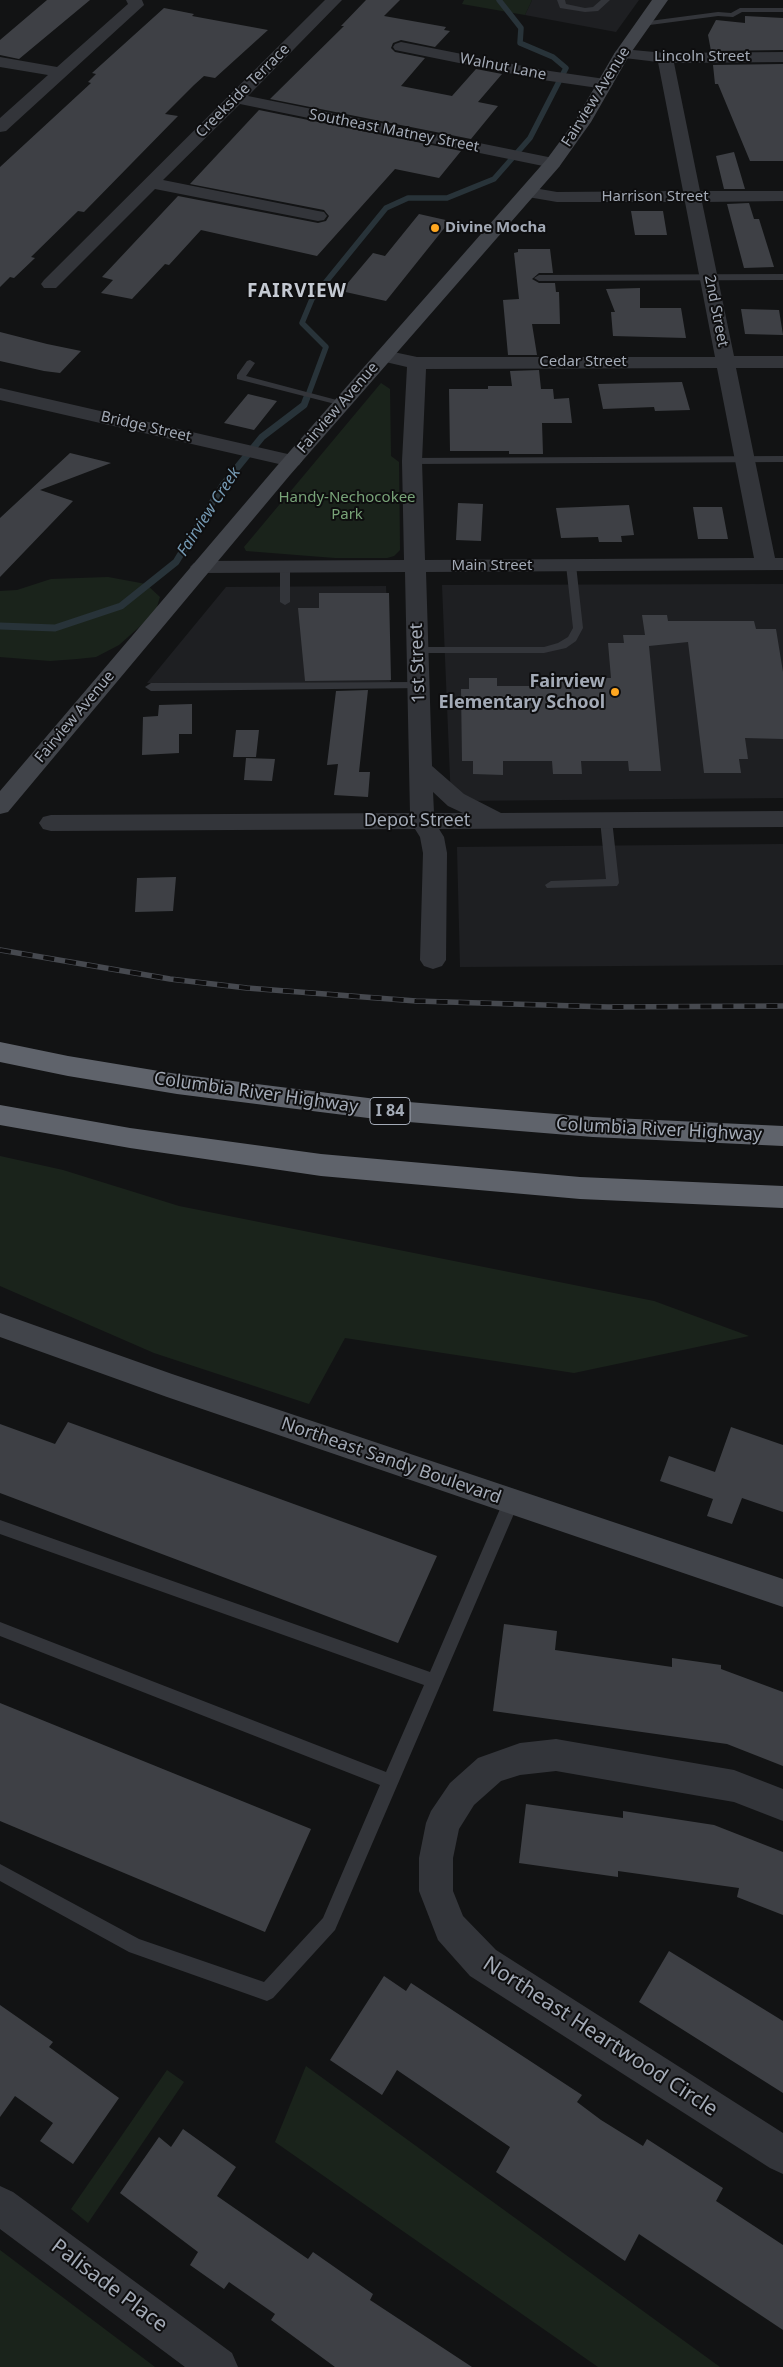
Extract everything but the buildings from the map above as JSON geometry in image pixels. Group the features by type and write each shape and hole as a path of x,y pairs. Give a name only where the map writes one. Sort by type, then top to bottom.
{"highway":[{"name":"Columbia River Highway","path":"0,1052 68,1066 177,1084 384,1110 593,1127 783,1136"},
{"path":"0,1115 148,1141 340,1167 580,1188 783,1197"}],"main road":[{"name":"Fairview Avenue","path":"0,806 292,461 553,163 583,122 622,54 657,1"},
{"name":"Northeast Sandy Boulevard","path":"0,1325 167,1385 783,1593"}],"street":[{"path":"0,127 136,5 134,0"},
{"name":"Creekside Terrace","path":"50,284 334,0"},
{"name":"Walnut Lane","path":"401,47 571,80 605,84"},
{"name":"Lincoln Street","path":"622,54 665,58 783,57"},
{"name":"2nd Street","path":"665,58 745,459 774,564"},
{"path":"0,62 61,73"},
{"name":"Southeast Matney Street","path":"236,98 553,163"},
{"path":"152,183 318,216"},
{"name":"Harrison Street","path":"528,192 557,197 783,196"},
{"name":"Cedar Street","path":"384,356 417,363 783,362"},
{"name":"1st Street","path":"417,363 412,461 422,821 432,837 435,853 433,960"},
{"name":"Bridge Street","path":"0,394 292,461"},
{"name":"Main Street","path":"201,568 774,564"},
{"path":"421,769 456,800 501,821"},
{"name":"Depot Street","path":"50,823 783,820"},
{"name":"Northeast Heartwood Circle","path":"783,1805 734,1786 556,1755 520,1759 490,1770 462,1794 443,1823 436,1858 436,1891 450,1928 483,1963 783,2155"},
{"name":"Palisade Place","path":"0,2205 218,2367"}],"lane":[{"path":"561,0 563,6 585,10 595,9 606,0"},
{"path":"642,24 718,14 733,15 740,10 783,10"},
{"path":"539,278 783,277"},
{"path":"250,363 240,377 343,403"},
{"path":"412,461 783,459"},
{"path":"418,650 544,650 562,646 572,639 578,628 571,565"},
{"path":"284,568 285,602"},
{"path":"151,687 419,686"},
{"path":"551,885 613,884 606,820"},
{"path":"0,1872 135,1946 267,1992 328,1924 511,1502"},
{"path":"0,1527 434,1681"},
{"path":"0,1629 390,1781"}],"shaded area":[{"path":"532,0 639,0 616,32 525,15"},
{"name":"Fairview Elementary School","path":"783,584 783,798 451,801 442,585"},
{"path":"386,586 390,682 147,683 226,587"},
{"path":"783,844 783,965 460,967 457,847"}],"green space":[{"path":"464,0 532,0 525,15 462,4"},
{"name":"Handy-Nechocokee Park","path":"381,383 390,389 391,456 399,462 400,550 394,556 387,558 335,558 246,551 244,547"},
{"path":"108,577 146,584 160,597 155,613 119,645 96,657 77,659 50,661 0,657 0,591 17,590 51,579"},
{"path":"0,1156 63,1170 179,1206 654,1301 749,1336 574,1373 345,1338 309,1404 154,1353 0,1286"},
{"path":"306,2066 720,2367 598,2367 275,2142"},
{"path":"167,2070 184,2082 88,2223 71,2209"},
{"path":"0,2250 155,2367 0,2367"}],"waterway":[{"name":"Fairview Creek","path":"307,398 326,347 302,323 312,299 386,208 408,198 447,198 494,179 530,138 566,68 553,57 520,43 521,28 499,0"},
{"name":"Fairview Creek","path":"0,626 55,628 121,606 176,562 223,485 262,437 304,405 307,397"}],"railway":[{"path":"0,950 170,979 247,988 416,1001 608,1007 783,1006"}],"place":[{"name":"Divine Mocha","path":"435,228"},
{"name":"Fairview Elementary School","path":"615,692"}],"district":[{"name":"FAIRVIEW","path":"297,292"}]}
